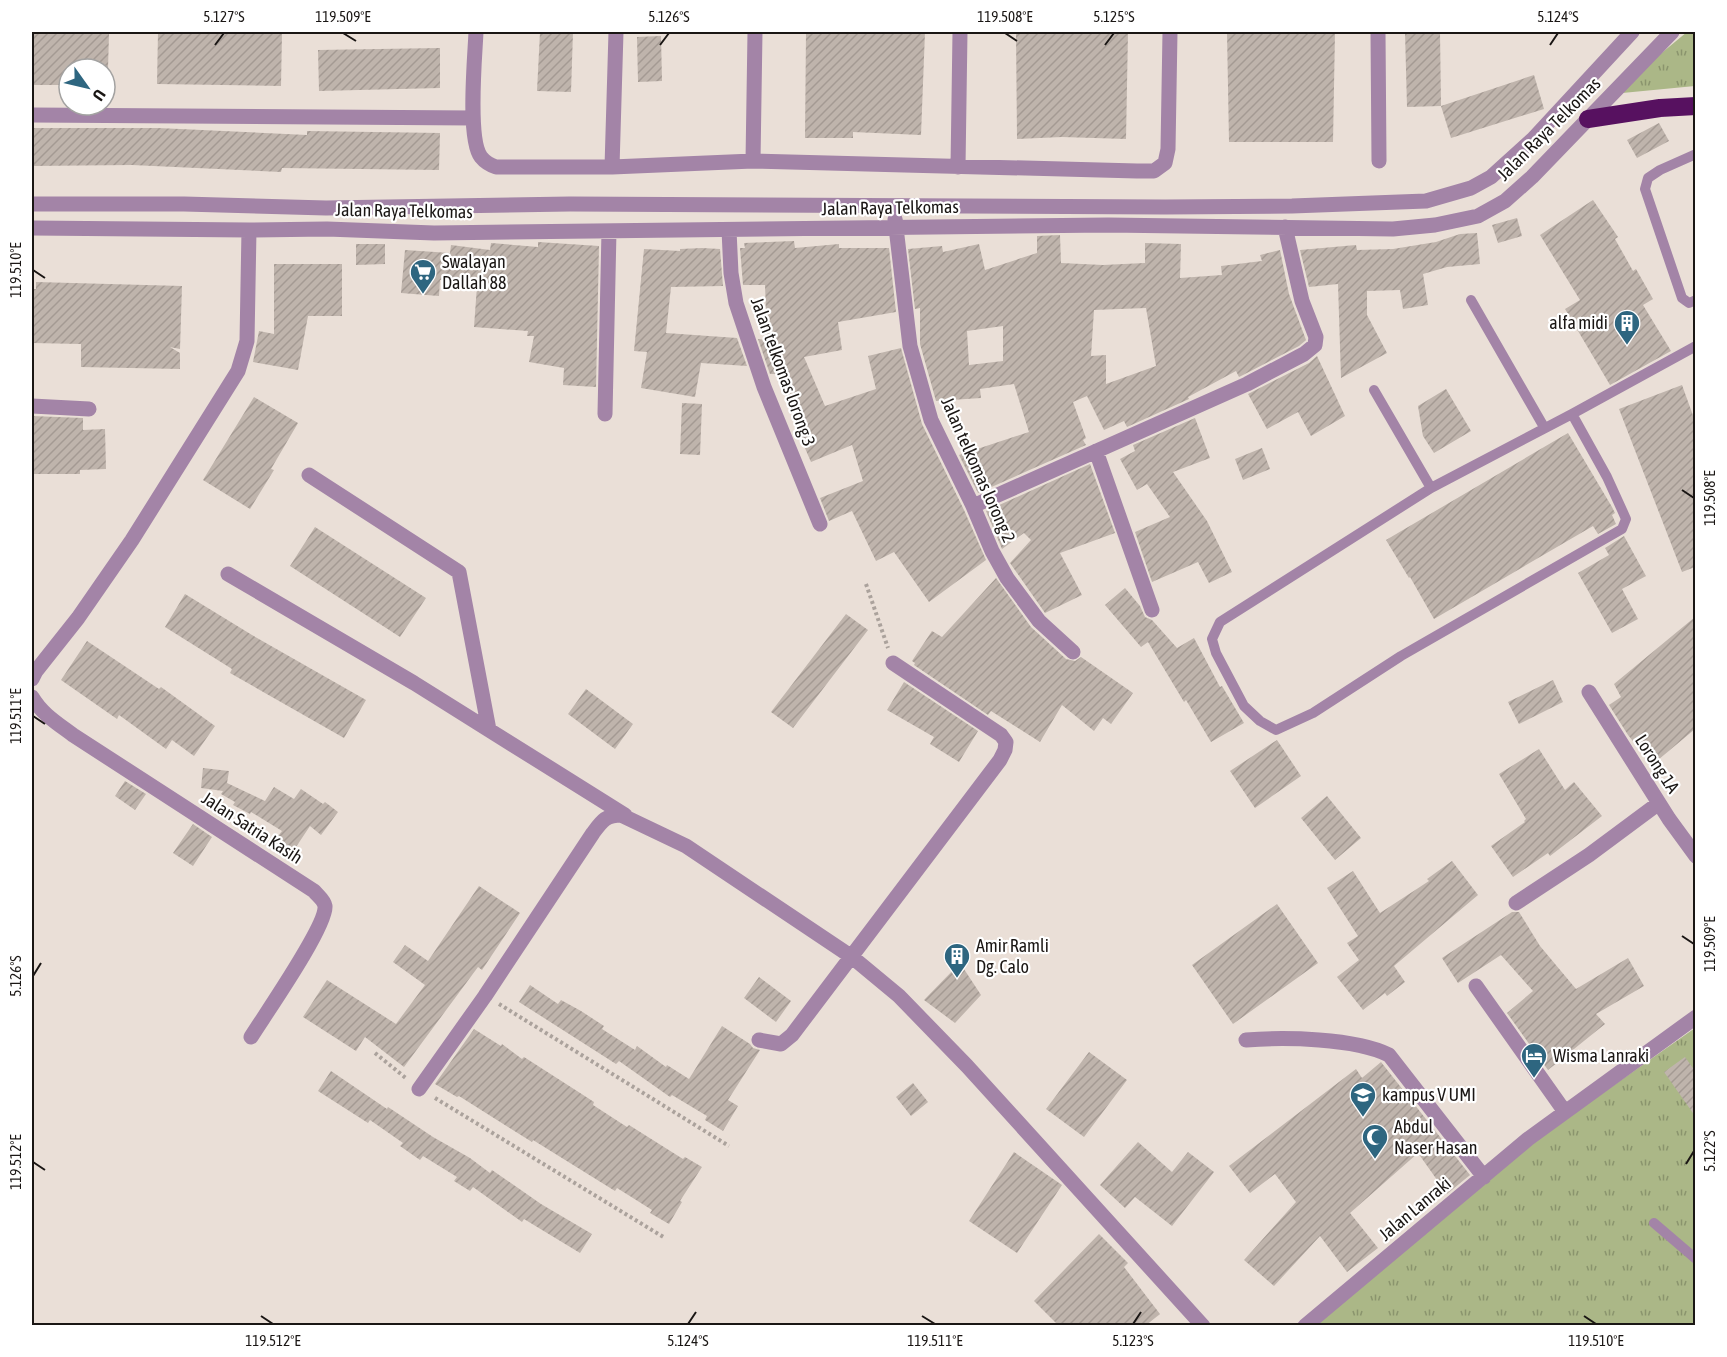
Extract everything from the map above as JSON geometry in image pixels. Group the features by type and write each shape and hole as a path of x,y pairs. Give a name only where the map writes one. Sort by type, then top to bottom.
{"highway":[{"path":"1588,119 1660,108 1695,106"}],"street":[{"path":"476,32 473,118 477,151 481,158 496,167 612,167 753,161 1137,171 1154,171 1165,163 1168,149 1170,32"},
{"path":"612,167 616,32"},
{"path":"753,161 755,32"},
{"path":"958,167 960,32"},
{"path":"1378,32 1378,161"},
{"name":"Jalan Raya Telkomas","path":"32,204 184,204 326,208 570,204 894,207 1280,206 1426,201 1471,188 1491,177 1533,140 1632,32"},
{"name":"Jalan Raya Telkomas","path":"39,228 327,229 434,232 1108,225 1393,229 1435,225 1478,216 1505,201 1532,177 1672,32"},
{"path":"32,115 473,118"},
{"path":"39,228 47,204"},
{"name":"Jalan telkomas lorong 2","path":"894,207 910,346 924,398 940,441 973,506 992,551 1021,598 1039,621 1073,651"},
{"path":"326,208 327,229"},
{"path":"973,506 1247,384 1304,354 1315,345 1316,337 1302,302 1286,227"},
{"path":"32,679 132,540 238,371 247,341 249,230"},
{"name":"Jalan telkomas lorong 3","path":"729,230 731,273 736,303 764,387 820,524"},
{"path":"605,414 609,231"},
{"path":"32,406 89,409"},
{"path":"1096,451 1152,610"},
{"path":"309,475 459,572 489,730"},
{"path":"228,574 414,683 633,819 686,846 852,957 899,996 967,1066 1203,1326"},
{"path":"759,1040 775,1044 785,1042 952,826 1005,750 1006,742 991,727 893,663"},
{"name":"Lorong 1A","path":"1588,692 1695,856"},
{"name":"Jalan Satria Kasih","path":"32,697 38,708 73,735 314,891 321,898 325,905 320,927 251,1037"},
{"path":"1516,903 1589,855 1659,803"},
{"path":"419,1089 485,996 602,821 611,815 633,819"},
{"path":"1476,986 1565,1112"},
{"name":"Jalan Lanraki","path":"1305,1326 1528,1139 1695,1017"},
{"path":"1246,1040 1306,1039 1365,1047 1389,1055 1484,1177"}],"lane":[{"path":"1695,154 1648,178 1645,189 1682,298 1689,303 1695,300"},
{"path":"1471,300 1544,427"},
{"path":"1572,414 1607,477 1626,519 1622,529 1401,656 1312,714 1276,730 1267,727 1244,706 1215,653 1212,639 1220,622 1431,488 1695,346"},
{"path":"1374,390 1431,488"},
{"path":"1654,1223 1695,1259"}],"path":[{"path":"866,584 880,627"},
{"path":"485,996 729,1146"},
{"path":"375,1053 419,1089 665,1238"}],"green space":[{"path":"1687,32 1695,32 1696,35 1695,86 1612,94"},
{"path":"1695,1028 1695,1325 1297,1326 1492,1171"}],"building":[{"path":"158,32 282,33 281,86 157,84"},
{"path":"540,32 573,32 571,92 537,91"},
{"path":"806,32 925,32 921,135 853,132 853,138 805,138"},
{"path":"1016,32 1128,32 1126,139 1062,137 1017,139"},
{"path":"1227,32 1335,32 1333,142 1229,142"},
{"path":"1405,32 1440,32 1441,106 1407,107"},
{"path":"32,33 109,34 108,57 57,57 57,85 32,85"},
{"path":"661,36 662,81 638,82 637,37"},
{"path":"440,48 440,88 319,91 318,50"},
{"path":"1534,75 1544,109 1451,138 1441,106"},
{"path":"1659,123 1669,141 1637,158 1627,140"},
{"path":"32,128 158,128 307,135 307,131 440,133 439,170 282,168 281,172 132,165 32,166"},
{"path":"1593,200 1618,237 1615,239 1633,271 1636,269 1653,299 1643,305 1671,351 1610,385 1565,309 1580,300 1540,235"},
{"path":"1517,218 1522,236 1498,243 1492,225"},
{"path":"1477,233 1480,264 1447,267 1423,274 1428,305 1403,309 1400,290 1367,291 1367,315 1387,353 1341,378 1338,284 1309,287 1300,250 1356,245 1357,250 1393,249 1436,242 1460,234"},
{"path":"1060,235 1061,263 1103,265 1145,263 1145,243 1181,244 1180,278 1222,275 1221,266 1262,261 1260,255 1280,250 1289,294 1306,340 1299,346 1239,377 1236,371 1188,397 1189,399 1127,427 1124,421 1104,430 1087,396 1073,402 1086,438 1083,440 1086,445 978,493 959,455 1029,432 1014,384 980,389 981,398 936,401 920,344 920,308 915,309 908,249 942,246 943,252 979,244 985,270 1037,253 1037,236","holes":["1146,308 1156,366 1106,384 1106,355 1091,356 1094,310","1003,326 1003,361 969,365 967,331"]},
{"path":"794,241 795,248 839,244 839,248 889,248 896,312 838,322 842,350 804,357 825,406 876,389 868,356 901,348 922,424 986,560 929,602 894,552 876,561 852,511 829,521 820,498 863,481 852,445 811,462 798,432 801,431 777,374 770,374 758,339 767,340 765,285 743,285 740,248 745,248 744,243"},
{"path":"538,242 599,246 596,387 563,385 564,368 529,362 534,336 527,336 528,331 474,327 477,286 440,280 439,296 401,293 405,250 450,253 451,245 490,250 491,243 538,247"},
{"path":"356,244 385,244 385,264 356,265"},
{"path":"644,249 680,251 680,249 720,249 723,286 671,287 666,333 737,338 747,366 701,363 695,397 641,388 647,352 634,351"},
{"path":"274,264 342,264 342,316 308,316 298,370 253,362 259,331 274,334"},
{"path":"36,282 182,286 180,349 170,347 180,353 180,369 81,367 81,344 32,343 32,289 36,289"},
{"path":"1317,356 1345,416 1311,436 1298,412 1267,429 1248,394 1309,363"},
{"path":"1682,385 1695,421 1695,567 1682,572 1619,409"},
{"path":"1446,389 1471,431 1434,453 1423,436 1418,406"},
{"path":"254,397 298,423 271,469 274,470 250,509 203,480"},
{"path":"682,403 702,404 700,455 680,454"},
{"path":"32,416 83,418 83,430 105,429 106,469 80,470 80,474 32,474"},
{"path":"1195,418 1210,458 1173,472 1207,521 1232,572 1209,583 1198,562 1152,582 1135,532 1170,517 1147,484 1137,490 1120,459 1135,451 1133,445"},
{"path":"1568,433 1612,507 1615,513 1612,515 1616,524 1598,534 1593,526 1434,619 1386,540"},
{"path":"1262,448 1270,469 1243,480 1235,459"},
{"path":"1090,464 1115,533 1060,553 1082,595 1045,613 1010,563 1031,540 1024,533 1002,549 986,511"},
{"path":"315,527 426,598 400,637 290,566"},
{"path":"1624,536 1646,576 1622,589 1638,619 1612,633 1578,573 1609,555 1605,548"},
{"path":"996,578 1031,627 1066,659 1075,661 1081,657 1133,693 1111,724 1103,718 1094,731 1062,705 1040,742 991,711 988,715 914,665 912,661 932,631 942,637"},
{"path":"1125,588 1140,606 1145,617 1152,620 1177,648 1194,638 1220,687 1222,686 1244,723 1211,742 1148,642 1141,647 1105,605"},
{"path":"185,594 366,700 344,738 230,673 232,669 165,627"},
{"path":"846,614 868,630 793,728 771,712"},
{"path":"1695,617 1695,729 1652,765 1628,735 1609,705 1621,697 1614,684"},
{"path":"87,641 159,689 161,687 215,726 194,756 172,740 166,749 119,715 117,719 61,680"},
{"path":"1553,680 1563,702 1519,724 1508,702"},
{"path":"904,682 978,731 959,762 930,744 934,737 887,710"},
{"path":"586,689 633,724 615,749 568,714"},
{"path":"1277,740 1301,776 1255,808 1230,771"},
{"path":"1539,749 1565,790 1574,782 1602,816 1550,856 1548,853 1513,877 1491,846 1526,819 1499,774"},
{"path":"203,768 229,771 227,783 265,801 274,787 294,799 301,789 338,812 321,835 310,826 292,853 274,841 282,831 251,812 250,814 233,805 235,802 221,794 223,791 201,788"},
{"path":"125,781 146,794 135,810 115,796"},
{"path":"1327,796 1361,838 1335,860 1301,818"},
{"path":"193,824 212,837 193,866 173,853"},
{"path":"1452,861 1478,895 1394,966 1405,982 1387,996 1385,993 1363,1010 1337,977 1359,960 1347,943 1358,936 1327,888 1353,871 1380,913 1429,881 1427,879"},
{"path":"479,886 520,913 482,970 478,967 404,1067 365,1037 356,1051 303,1017 327,980 396,1024 425,985 393,962 405,945 428,961"},
{"path":"1277,904 1318,963 1233,1024 1192,965"},
{"path":"1512,912 1519,912 1540,946 1576,989 1628,958 1644,986 1596,1014 1605,1024 1548,1070 1507,1013 1533,991 1501,955 1458,983 1442,958"},
{"name":"Amir Ramli Dg. Calo","path":"960,963 981,995 955,1023 924,1000"},
{"path":"759,977 791,1001 776,1022 744,998"},
{"path":"530,985 558,1004 561,1000 581,1011 604,1026 602,1029 635,1050 637,1046 666,1067 667,1065 689,1079 722,1026 753,1048 760,1050 728,1100 738,1106 723,1131 705,1120 707,1116 672,1095 670,1097 619,1061 616,1064 519,1002"},
{"path":"474,1029 501,1046 502,1044 522,1059 524,1057 594,1102 593,1105 627,1127 629,1125 683,1159 685,1157 702,1167 680,1201 682,1202 669,1224 650,1213 652,1210 617,1188 615,1191 459,1096 435,1084"},
{"path":"1089,1052 1127,1080 1084,1137 1046,1109"},
{"path":"1685,1057 1695,1071 1695,1116 1664,1072"},
{"name":"kampus V UMI","path":"1381,1062 1470,1175 1447,1194 1418,1153 1350,1213 1378,1248 1347,1272 1320,1236 1274,1286 1244,1260 1296,1202 1275,1174 1250,1193 1229,1166 1356,1069 1362,1078"},
{"path":"331,1071 387,1109 388,1107 490,1173 492,1170 541,1204 592,1234 580,1253 524,1219 522,1222 473,1187 470,1191 454,1181 457,1177 423,1156 420,1160 400,1146 403,1143 370,1120 368,1123 318,1091"},
{"path":"913,1083 928,1102 911,1116 896,1097"},
{"path":"1138,1142 1172,1172 1188,1152 1214,1172 1172,1226 1135,1197 1125,1208 1100,1185"},
{"path":"1014,1152 1062,1185 1017,1253 969,1221"},
{"path":"1099,1234 1128,1263 1124,1267 1160,1314 1145,1326 1059,1326 1034,1301"}],"place":[{"name":"Swalayan Dallah 88","path":"423,295"},
{"name":"alfa midi","path":"1627,346"},
{"name":"Amir Ramli Dg. Calo","path":"957,979"},
{"name":"Wisma Lanraki","path":"1534,1079"},
{"name":"kampus V UMI","path":"1363,1118"},
{"name":"Abdul Naser Hasan","path":"1375,1160"}]}
